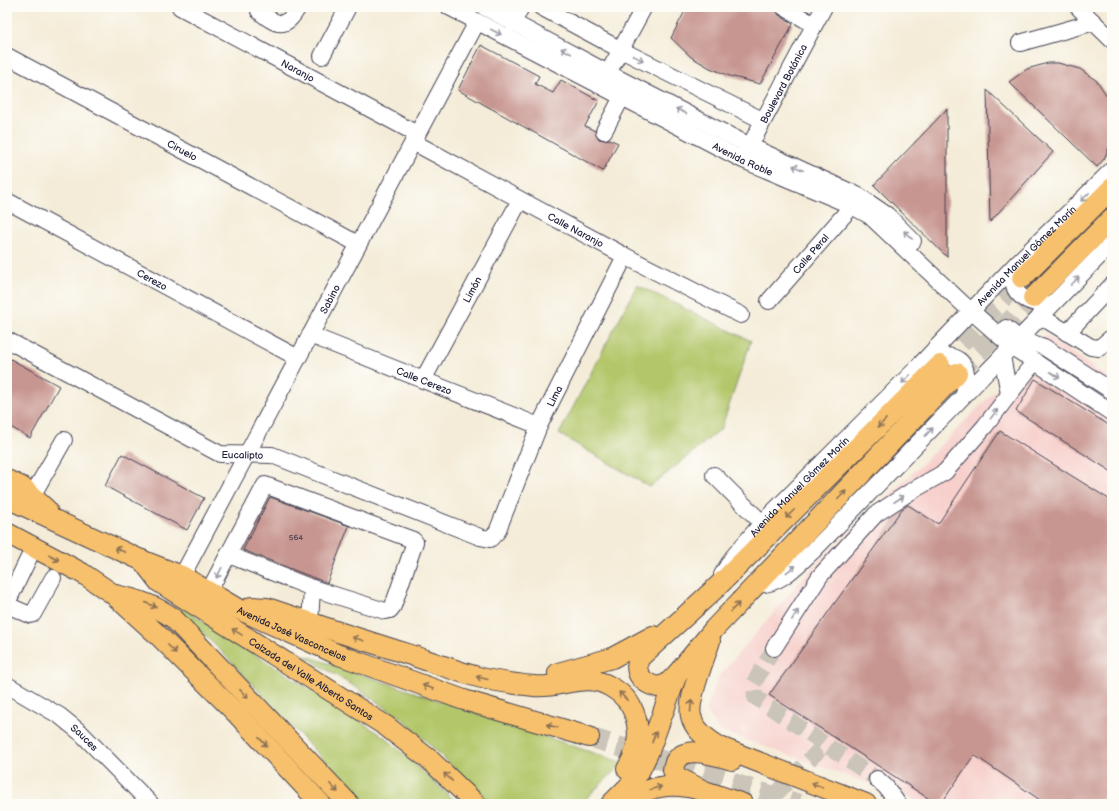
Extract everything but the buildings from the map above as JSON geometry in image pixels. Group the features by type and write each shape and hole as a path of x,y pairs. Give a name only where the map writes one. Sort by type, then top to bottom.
{"main road":[{"name":"Avenida Manuel Gómez Morín","path":"1020,271 1112,188"},
{"path":"1036,307 1112,218"},
{"name":"Avenida Manuel Gómez Morín","path":"611,804 630,785 639,772 649,751 677,674 714,629 757,584 941,366"},
{"name":"Avenida Manuel Gómez Morín","path":"717,587 941,366"},
{"path":"7,480 32,496 58,522"},
{"name":"Avenida José Vasconcelos","path":"7,498 141,560 182,576 238,609 340,655 464,700 589,737"},
{"path":"7,533 82,573 113,594 158,634 230,707 321,804"},
{"name":"Calzada del Valle Alberto Santos","path":"141,560 159,582 410,743 476,804"},
{"path":"677,674 667,684 657,687 643,680 638,675 636,668 639,658 717,587"},
{"path":"113,594 146,602 162,610 172,618 350,804"},
{"path":"238,609 267,608 476,677 506,683 544,686 589,679 611,686 627,700 637,722 637,744 628,766 604,804"},
{"path":"520,684 612,658 679,621"},
{"path":"714,629 691,702 691,716 697,728 707,739 720,747 866,804"},
{"path":"708,793 681,780 674,774 673,765 681,755 691,752 710,754 787,774"},
{"path":"621,804 648,790 669,785 684,786 743,804"}],"street":[{"name":"Naranjo","path":"180,7 415,138"},
{"path":"259,7 259,11 276,23 286,23 292,19 298,7"},
{"path":"322,56 348,7"},
{"name":"Avenida Roble","path":"449,7 622,97 746,153 870,216 975,307"},
{"name":"Avenida Roble","path":"484,7 608,74 746,153 858,196 878,208 975,307 1010,347"},
{"path":"513,23 521,7"},
{"path":"541,7 621,50 762,120"},
{"path":"608,74 644,7"},
{"path":"784,7 814,25"},
{"name":"Boulevard Botánica","path":"746,153 762,120 824,7"},
{"path":"1078,7 1112,40"},
{"name":"Sabino","path":"182,576 477,22"},
{"path":"1020,43 1094,22"},
{"name":"Ciruelo","path":"7,56 358,244"},
{"path":"604,131 622,97"},
{"name":"Calle Naranjo","path":"415,138 520,200 625,256 741,315"},
{"name":"Avenida Manuel Gómez Morín","path":"717,587 726,567 733,557 762,524 941,366 975,307 1020,271 1112,170"},
{"name":"Limón","path":"424,380 520,200"},
{"name":"Cerezo","path":"7,201 298,358"},
{"name":"Calle Peral","path":"769,301 852,206"},
{"path":"757,584 767,584 779,579 813,551 1010,347 1036,307 1057,299 1112,243"},
{"name":"Lima","path":"490,539 497,532 539,426 625,256"},
{"path":"1020,271 1014,283 1019,294 1025,299 1038,304 1057,299"},
{"path":"1067,333 1112,285"},
{"path":"1036,307 1067,333 1094,348 1103,345 1112,337"},
{"name":"Calle Cerezo","path":"310,335 539,426"},
{"name":"Eucalipto","path":"7,340 217,453 225,456 247,453 272,455 480,537 490,539"},
{"path":"1010,347 1035,361 1112,413"},
{"path":"1010,347 1044,347 1112,391"},
{"path":"1009,394 1010,347"},
{"path":"941,366 944,355 955,358 961,363 966,375 964,395"},
{"path":"813,551 945,472 981,431 1035,361"},
{"path":"32,496 64,440"},
{"path":"714,475 762,524"},
{"path":"209,592 266,485 415,542 390,610 385,611 312,588 229,555"},
{"path":"774,648 820,576 876,514"},
{"path":"34,547 7,604 30,615 33,614 53,578"},
{"path":"310,623 312,588"},
{"name":"Sauces","path":"7,685 48,708 76,729 110,761 151,804"},
{"path":"877,780 886,787 898,804"}],"shaded area":[{"path":"1046,335 1112,380 1112,804 927,804 718,730 706,709 719,676 818,561 922,464 999,387"}],"green space":[{"path":"637,285 751,341 721,429 650,487 559,434"},
{"path":"167,598 386,738 458,804 365,804 223,653"},
{"path":"301,654 623,763 580,804 492,804 405,721 360,690"}],"tunnel":[{"path":"940,365 1022,278"},
{"path":"957,373 1033,298"},
{"path":"774,648 754,683 755,697 877,779"},
{"path":"589,737 799,804"},
{"path":"775,795 824,745"}]}
